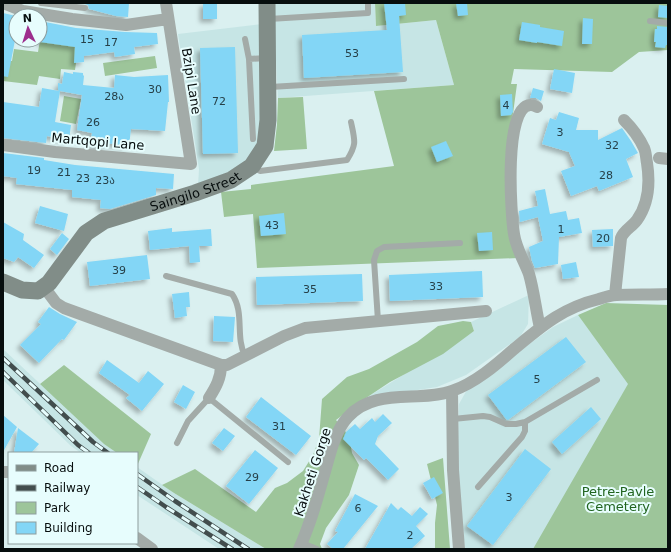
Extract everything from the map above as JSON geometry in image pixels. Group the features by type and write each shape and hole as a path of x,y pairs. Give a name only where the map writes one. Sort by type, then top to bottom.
{"street":[{"path":"3,3 23,12 126,25 168,19"},
{"name":"Bzipi Lane","path":"166,3 191,164"},
{"name":"Saingilo Street","path":"44,287 50,283 86,233 104,221 195,193 231,180 252,166 265,146 268,120 267,11"},
{"path":"536,107 531,105 526,106 515,122 512,135 511,209 514,236 529,276 540,328"},
{"path":"615,295 621,238 623,232 637,220 647,197 649,178 645,149 636,133 624,120"},
{"name":"Martqopi Lane","path":"3,145 55,152 191,164"},
{"path":"3,282 22,290 38,291 44,287 56,303 64,308 221,365 227,365 284,336 305,328 486,311"},
{"name":"Kakheti Gorge","path":"300,546 308,527 334,442 340,428 349,416 361,407 376,399 438,394 452,391 471,382 489,370 551,319 566,310 586,302 615,295 668,294"},
{"path":"209,398 219,381 221,365"},
{"path":"452,391 453,470 459,549"},
{"path":"138,539 152,549"}],"lane":[{"path":"41,3 86,8"},
{"path":"267,11 368,13 368,3"},
{"path":"650,22 668,23"},
{"path":"245,39 249,59 253,139"},
{"path":"249,59 268,58"},
{"path":"268,87 404,78"},
{"path":"252,166 260,171 347,160 354,148 354,136 351,122"},
{"path":"378,321 374,260 377,251 384,246 460,243"},
{"path":"166,276 232,294 237,301 239,310 241,343 245,356"},
{"path":"453,419 483,416 490,417 506,424 525,422 597,380"},
{"path":"177,443 188,421 209,398 288,462"},
{"path":"478,487 522,437 525,422"},
{"path":"300,546 316,549"}],"shaded area":[{"path":"273,3 375,3 376,26 436,20 454,85 278,98"},
{"path":"262,24 262,131 257,149 240,167 198,186 199,169 178,34"},
{"path":"529,295 528,324 520,337 466,375 437,387 366,398 474,331 471,322"},
{"path":"578,315 629,383 534,549 465,549 457,470 459,404 468,388 553,327"},
{"path":"3,349 104,444 116,452 80,452 71,446 3,380"},
{"path":"138,468 174,493 266,549 219,549 138,496"}],"green space":[{"path":"375,3 668,3 668,50 639,52 612,72 514,69 511,84 517,84 512,121 518,258 257,268 253,214 224,217 221,192 251,189 251,185 394,166 374,91 454,85 436,20 376,26"},
{"path":"48,40 79,42 75,70 61,69 60,79 39,76 37,85 3,81 3,60 12,61 14,49 38,52 39,48 48,48"},
{"path":"155,56 157,68 105,76 103,63"},
{"path":"64,96 81,99 76,124 60,121"},
{"path":"303,97 307,149 274,151 278,98"},
{"name":"Petre-Pavle Cemetery","path":"606,303 668,305 668,549 533,549 628,384 578,315"},
{"path":"463,321 471,322 474,331 443,354 390,382 336,420 349,436 352,453 359,465 349,495 326,528 320,544 322,549 266,549 162,485 195,469 256,512 275,488 287,483 303,471 313,455 319,439 322,399 347,377 369,369 417,342 438,326"},
{"path":"64,365 151,434 138,464 138,452 116,452 104,444 40,384"},
{"path":"443,458 450,549 435,549 437,505 427,464"}],"building":[{"path":"81,3 129,3 128,17 116,16 89,9 88,5"},
{"path":"203,3 217,3 217,19 203,19"},
{"path":"384,3 405,3 406,15 399,16 403,72 304,78 302,35 387,30"},
{"path":"456,3 467,3 468,15 458,16"},
{"path":"659,5 668,6 668,18 658,17"},
{"path":"3,13 8,14 8,48 13,48 8,77 3,76"},
{"path":"583,18 593,19 592,44 582,44"},
{"path":"522,22 564,31 562,46 519,40"},
{"path":"48,23 76,28 157,33 158,44 134,47 135,54 115,57 114,52 84,56 84,62 74,63 75,47 48,43"},
{"path":"657,26 668,27 667,45 665,48 655,47 655,29 657,29"},
{"path":"235,47 238,153 203,154 200,48"},
{"path":"554,69 575,73 572,93 550,89"},
{"path":"64,72 73,74 73,72 83,73 83,85 114,88 115,75 134,77 168,75 169,102 165,131 131,129 129,146 105,143 105,148 90,146 92,133 77,130 82,95 60,91 55,122 71,125 69,140 47,136 46,143 3,138 3,102 39,107 42,88 59,91 58,83 62,84"},
{"path":"533,88 544,91 541,101 536,98 530,98"},
{"path":"512,94 513,112 511,115 501,116 500,95"},
{"path":"559,112 579,118 576,130 598,130 598,140 622,128 638,153 626,159 633,177 599,191 597,186 571,196 561,171 575,166 569,152 542,144 550,118 556,120"},
{"path":"446,141 453,156 437,162 431,147"},
{"path":"3,153 44,158 44,160 75,165 174,174 173,189 156,188 156,195 110,209 100,208 101,200 72,197 72,190 16,184 17,178 3,176"},
{"path":"545,189 550,214 566,211 568,220 579,218 582,233 559,237 558,264 535,268 529,247 543,241 538,217 520,222 519,211 538,206 535,191"},
{"path":"40,206 68,214 64,231 35,223"},
{"path":"284,213 286,234 261,236 259,216"},
{"path":"3,222 24,234 23,240 44,255 34,268 18,257 14,262 3,258"},
{"path":"172,228 172,232 211,229 212,246 199,246 200,262 190,263 189,246 150,250 148,231"},
{"path":"613,229 613,246 593,247 592,230"},
{"path":"492,232 493,250 479,251 477,233"},
{"path":"62,233 69,239 57,255 50,249"},
{"path":"147,255 150,279 90,286 87,262"},
{"path":"576,262 579,277 563,279 561,265"},
{"path":"482,271 483,297 390,301 389,275"},
{"path":"362,274 363,301 257,305 256,277"},
{"path":"189,292 190,307 186,307 187,316 175,318 172,294"},
{"path":"49,307 77,322 64,340 62,339 39,363 20,345 41,324 38,322"},
{"path":"214,316 235,317 233,342 213,341"},
{"path":"566,337 586,362 508,420 506,419 488,395"},
{"path":"107,360 139,383 148,371 164,384 142,411 126,398 130,395 99,373"},
{"path":"183,385 195,392 186,409 174,402"},
{"path":"261,397 311,436 296,455 246,417"},
{"path":"591,407 601,419 562,454 552,442"},
{"path":"383,414 392,423 378,436 375,444 399,469 388,480 366,458 364,460 343,439 346,432 355,424 360,429 372,418 375,422"},
{"path":"3,415 17,427 3,452"},
{"path":"18,428 39,444 32,452 14,452"},
{"path":"224,428 235,436 223,451 212,443"},
{"path":"525,449 551,469 493,545 467,526"},
{"path":"255,450 278,468 249,504 226,486"},
{"path":"434,477 443,493 432,499 423,483"},
{"path":"355,494 378,506 343,549 333,549 327,544 338,532 335,531"},
{"path":"391,503 398,510 401,507 412,516 420,507 428,514 416,526 425,536 411,549 365,549"}],"railway":[{"path":"3,358 93,442 107,452"},
{"path":"3,372 78,445 88,452"},
{"path":"138,475 248,549"},
{"path":"138,488 232,549"}]}
